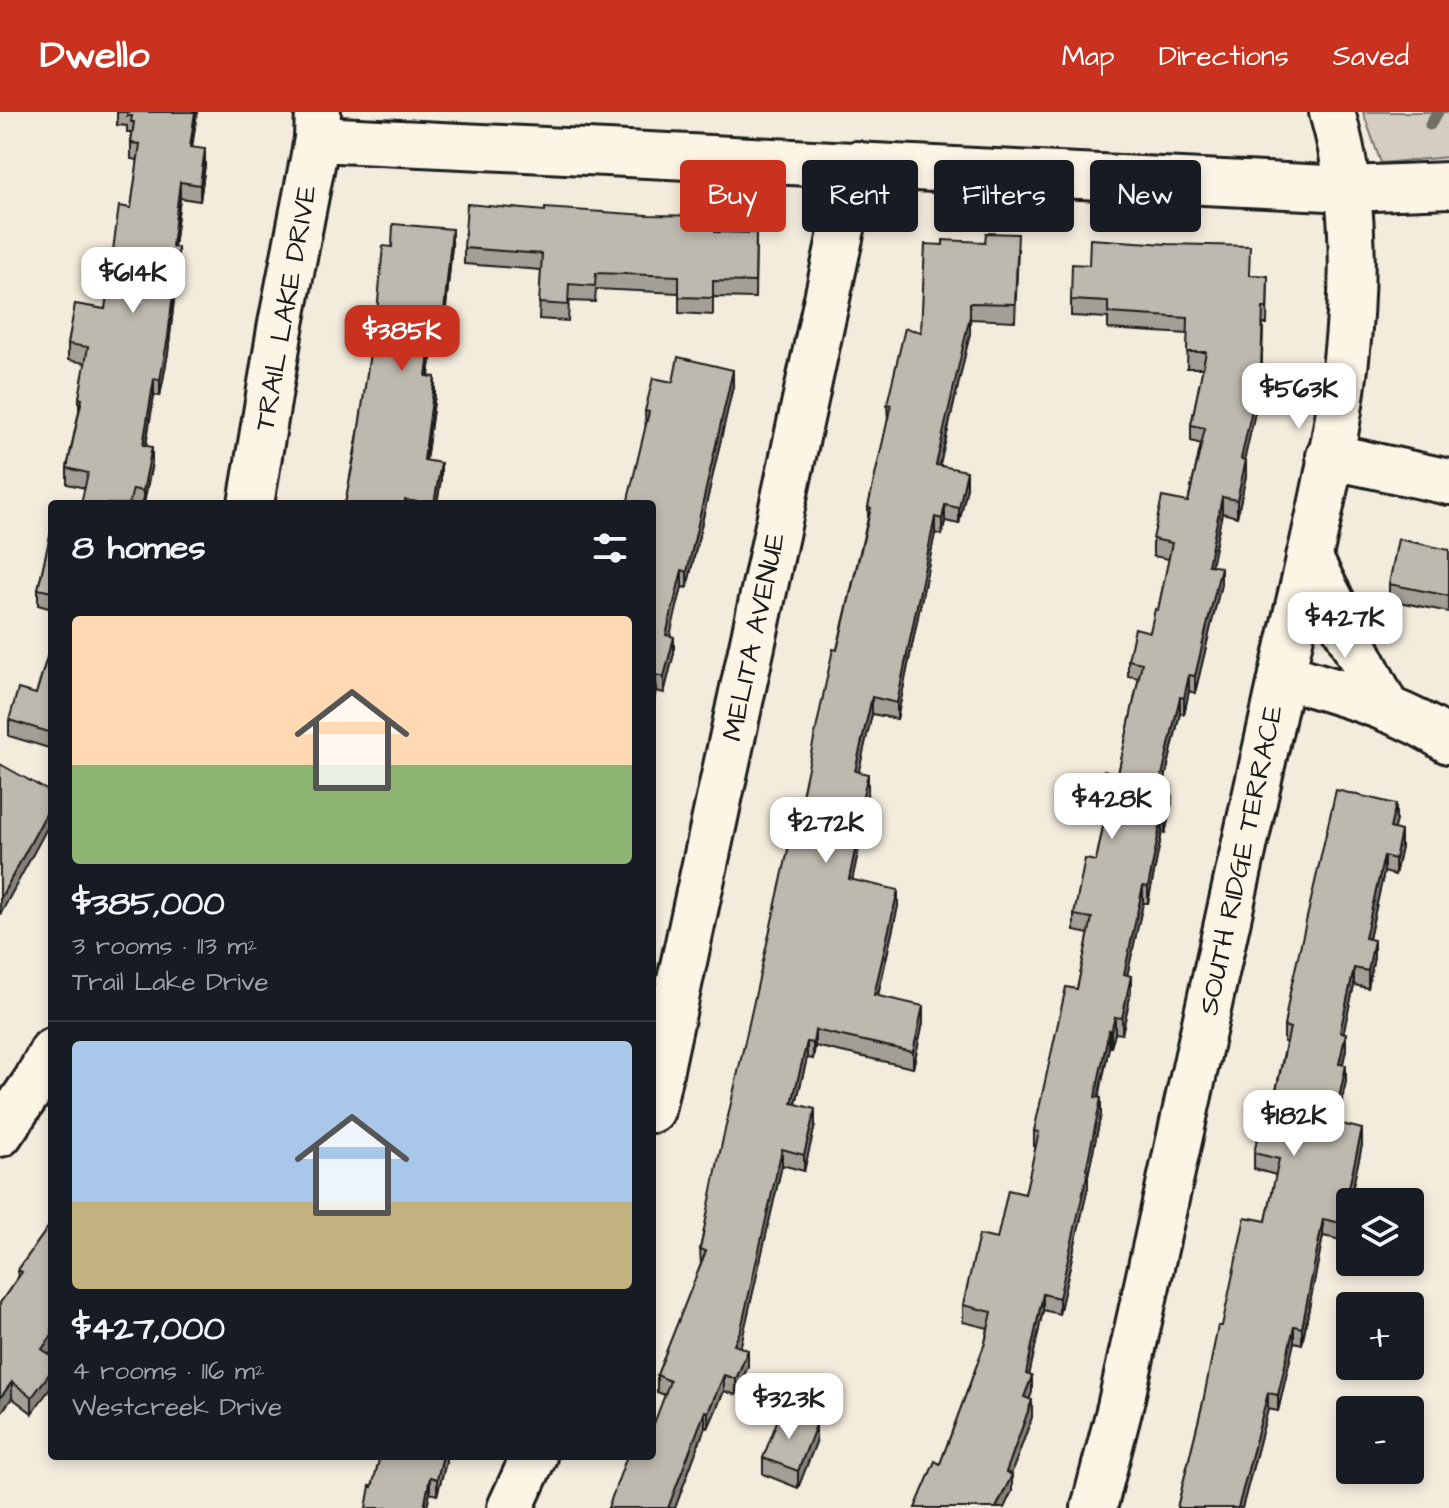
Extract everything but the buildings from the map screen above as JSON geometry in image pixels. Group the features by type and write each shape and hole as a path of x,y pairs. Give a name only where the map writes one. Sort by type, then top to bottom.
{"street":[{"name":"SOUTH RIDGE TERRACE","path":"1094,1508 1124,1391 1309,557 1349,342 1352,264 1348,189 1332,112"},
{"path":"317,125 802,160"},
{"name":"TRAIL LAKE DRIVE","path":"252,500 317,125"},
{"path":"918,167 1348,189 1449,185"},
{"name":"MELITA AVENUE","path":"656,1091 841,232"},
{"path":"1329,456 1449,482"},
{"path":"1309,557 1387,709"},
{"path":"1282,675 1387,709 1449,741"},
{"path":"0,1134 48,1058"},
{"path":"510,1508 532,1460"}],"shaded area":[{"path":"1363,112 1449,112 1449,157 1381,163"}],"waterway":[{"path":"1430,125 1438,112"}]}
